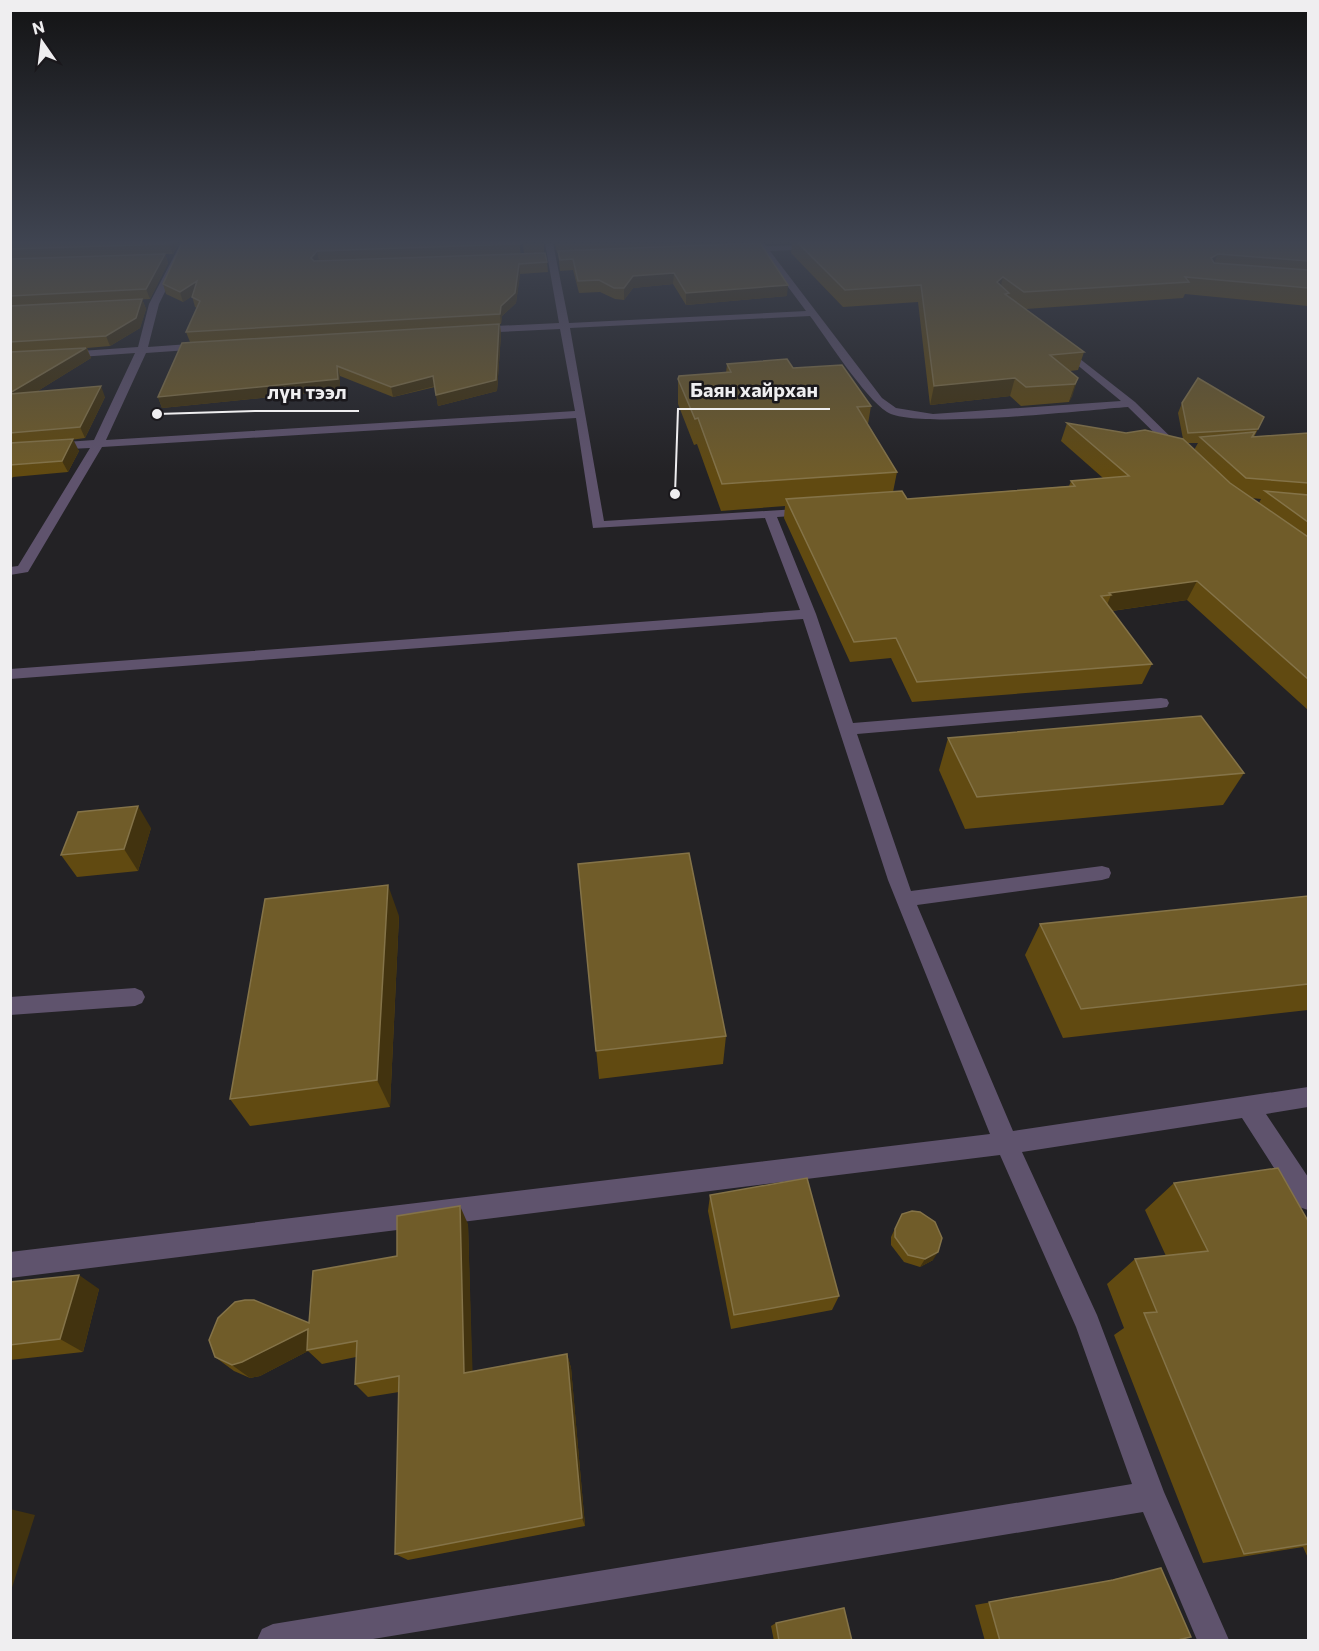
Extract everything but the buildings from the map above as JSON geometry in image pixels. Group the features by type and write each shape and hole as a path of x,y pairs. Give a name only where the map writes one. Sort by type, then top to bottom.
{"street":[{"path":"10,571 23,569 98,444 142,350 147,320"},
{"path":"562,320 597,525 828,510"},
{"path":"468,331 666,320"},
{"path":"818,320 878,400 893,411 933,417 1131,404"},
{"path":"1054,341 1185,452"},
{"path":"54,356 217,345"},
{"path":"10,449 580,414"},
{"path":"770,514 809,614 905,899 1006,1143 1088,1324 1151,1496 1213,1641"},
{"path":"10,674 809,614"},
{"path":"848,729 1161,703"},
{"path":"905,899 1102,873"},
{"path":"10,1006 135,997"},
{"path":"10,1265 1006,1143 1308,1097"},
{"path":"1247,1106 1308,1198"},
{"path":"273,1641 1151,1496"}],"place":[{"name":"лүн тээл","path":"157,414"},
{"name":"Баян хайрхан","path":"675,494"}]}
